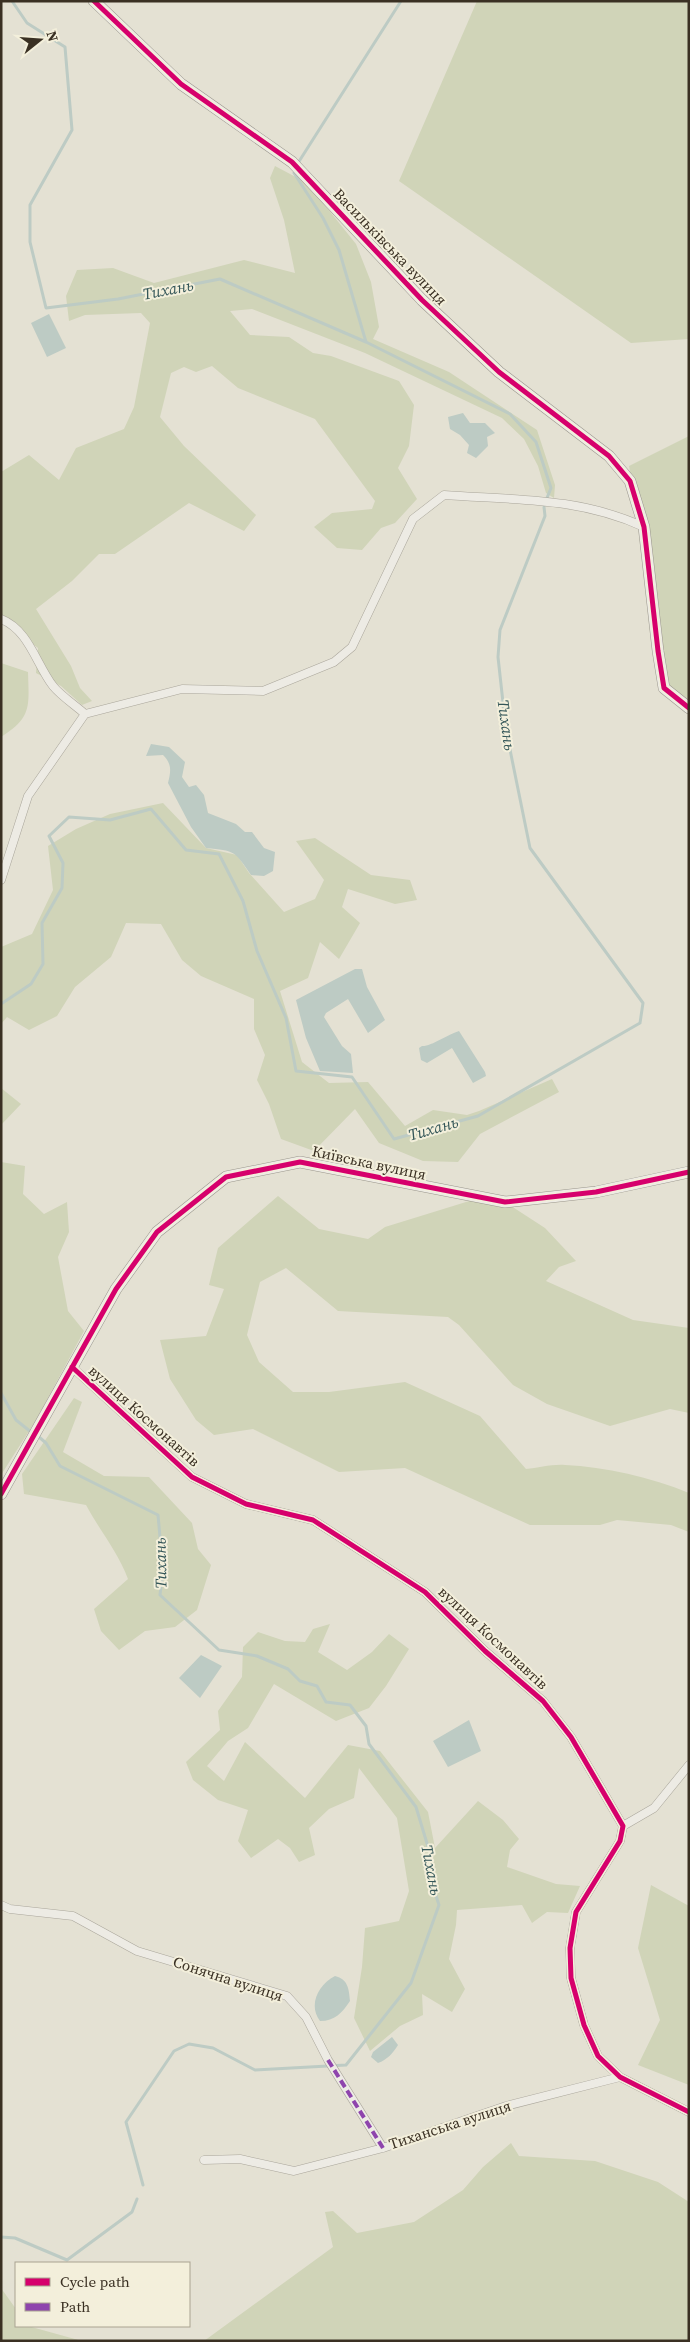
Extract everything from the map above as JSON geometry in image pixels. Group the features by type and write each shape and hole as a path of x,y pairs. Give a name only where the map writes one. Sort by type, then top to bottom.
{"street":[{"name":"Васильківська вулиця","path":"94,1 181,84 292,162 422,300 499,372 608,456 630,482 644,527 664,688 689,708"},
{"path":"1,880 28,796 85,714 182,689 263,691 334,662 352,647 413,520 444,495 566,502 624,518 644,527"},
{"path":"1,619 10,622 34,651 53,686 85,714"},
{"name":"Київська вулиця","path":"1,1494 116,1288 157,1232 226,1177 300,1162 505,1202 596,1192 689,1172"},
{"name":"вулиця Космонавтів","path":"72,1367 192,1477 246,1504 313,1520 425,1592 485,1651 543,1702 571,1737 623,1826"},
{"path":"689,1765 654,1808 623,1826 620,1841 576,1912 570,1948 571,1978 584,2025 598,2056 620,2077 689,2112"},
{"name":"Сонячна вулиця","path":"1,1905 10,1909 73,1916 137,1951 287,1996 306,2016 328,2060 383,2148"},
{"name":"Тиханська вулиця","path":"204,2160 240,2159 294,2171 383,2148 506,2106 620,2077"}],"green space":[{"path":"477,1 689,1 689,339 631,343 399,181"},
{"path":"275,166 307,183 356,244 371,282 379,327 373,339 449,372 537,430 555,485 554,498 546,493 538,466 524,439 502,418 365,353 252,309 230,311 250,335 289,337 313,353 331,356 399,381 414,405 409,446 398,468 417,499 395,523 381,528 362,550 337,548 314,527 332,513 372,509 375,501 315,419 238,388 212,366 196,372 184,367 171,373 160,417 184,446 256,515 244,531 189,503 115,554 99,554 72,581 36,609 71,666 80,688 92,701 82,705 61,686 36,673 38,648 1,619 1,472 29,455 59,480 76,448 124,429 134,407 150,323 141,313 85,315 69,321 66,296 77,270 113,268 154,283 244,260 295,273 284,220 270,178"},
{"path":"689,436 689,708 664,688 652,589 629,466"},
{"path":"1,663 28,672 29,694 27,710 23,717 11,730 1,737"},
{"path":"163,803 206,848 237,855 249,873 284,912 315,899 324,880 296,841 315,838 371,875 410,880 417,900 395,904 348,889 342,907 360,923 339,959 320,942 308,978 280,991 302,1062 329,1083 368,1082 405,1126 433,1110 467,1115 552,1079 559,1092 480,1134 458,1162 423,1161 379,1143 355,1109 314,1151 281,1139 269,1104 257,1080 265,1055 254,1029 254,999 201,976 182,960 161,924 126,923 111,957 75,987 57,1016 29,1030 7,1017 1,1024 1,947 32,934 53,890 48,846 76,829 110,814"},
{"path":"1,1088 21,1104 1,1125"},
{"path":"1,1162 25,1166 23,1194 44,1214 67,1202 69,1232 58,1257 68,1311 84,1331 36,1420 1,1475"},
{"path":"278,1196 319,1229 368,1239 385,1227 479,1198 505,1202 545,1228 576,1261 559,1267 546,1281 633,1320 689,1328 689,1413 670,1409 610,1426 547,1404 513,1385 459,1325 448,1317 338,1311 286,1268 260,1282 247,1335 259,1362 293,1392 329,1392 405,1382 480,1416 526,1469 560,1465 596,1468 644,1478 689,1493 689,1532 671,1525 617,1520 600,1525 530,1525 405,1468 339,1472 253,1429 214,1435 196,1420 170,1379 160,1340 206,1336 224,1289 209,1285 218,1248"},
{"path":"74,1398 82,1402 63,1452 104,1476 149,1477 192,1523 198,1549 211,1565 197,1610 175,1627 145,1631 119,1650 101,1631 94,1609 128,1579 114,1551 86,1505 24,1494 22,1474"},
{"path":"330,1624 318,1652 347,1670 372,1652 389,1634 409,1649 386,1686 369,1708 336,1721 274,1684 248,1728 228,1741 207,1766 224,1781 245,1742 305,1798 348,1745 380,1751 428,1812 435,1848 478,1801 503,1820 519,1839 510,1850 507,1867 556,1884 580,1886 568,1913 547,1912 532,1923 522,1905 457,1910 449,1959 465,1989 452,2012 422,1994 423,2015 400,2026 370,2051 354,2018 362,1967 365,1928 399,1921 409,1891 397,1818 359,1768 354,1798 329,1809 309,1828 315,1855 299,1862 290,1848 278,1839 251,1858 238,1841 248,1810 218,1800 193,1780 186,1762 220,1730 218,1711 242,1677 243,1647 258,1632 285,1641 305,1642 313,1629"},
{"path":"651,1885 689,1906 689,2085 638,2065 660,2020 638,1948"},
{"path":"511,2143 519,2156 595,2161 658,2182 689,2202 689,2341 204,2341 333,2247 325,2212 333,2211 357,2233 414,2222 463,2190 483,2167"},
{"path":"1,2288 15,2308 15,2327 32,2327 82,2341 1,2341"}],"shaded area":[{"path":"49,314 66,348 47,357 31,323"},
{"path":"463,413 470,423 485,423 495,433 487,437 488,446 476,458 467,453 469,445 460,435 450,429 448,417"},
{"path":"151,744 169,747 185,762 182,777 189,787 196,785 204,795 208,813 236,824 245,832 252,832 264,848 275,852 273,871 264,876 251,875 233,853 206,848 191,827 168,783 170,768 168,761 163,755 146,756"},
{"path":"355,969 362,969 367,987 385,1020 368,1033 348,999 326,1013 324,1017 342,1046 351,1054 353,1073 320,1071 306,1038 296,1000"},
{"path":"459,1031 485,1072 486,1076 473,1083 452,1048 427,1063 421,1060 419,1048"},
{"path":"201,1655 222,1666 200,1698 179,1678"},
{"path":"469,1720 481,1751 448,1767 433,1741"},
{"path":"335,1976 343,1979 345,1982 350,2001 338,2016 330,2020 320,2021 315,2008 317,1996 324,1985"},
{"path":"392,2037 398,2045 390,2056 378,2063 371,2057 373,2052"}],"waterway":[{"name":"Тихань","path":"12,1 27,23 65,47 72,130 30,205 30,242 46,308 118,299 220,279 366,342 510,414 536,442 551,488 547,498"},
{"path":"298,163 401,1"},
{"path":"294,173 323,218 339,250 366,342"},
{"name":"Тихань","path":"1,1004 31,984 43,964 42,923 62,888 63,863 49,836 69,817 110,820 151,809 186,850 219,854 243,901 257,951 286,1018 296,1071 352,1077 394,1139 478,1116 640,1023 643,1003 530,848 506,730 498,657 500,630 545,516 544,507"},
{"name":"Тихань","path":"1,1393 16,1420 31,1432"},
{"name":"Тихань","path":"39,1437 46,1443 60,1466 158,1515 163,1570 160,1595 219,1650 257,1656 288,1669 300,1681 317,1686 326,1702 350,1705 366,1726 369,1744 416,1807 432,1860 429,1874 439,1905 411,1983 346,2065 255,2070 213,2048 189,2044 174,2051 126,2122 143,2185"},
{"name":"Тихань","path":"1,2237 15,2238 67,2260 132,2212 137,2199"}],"marked path":[{"path":"328,2060 383,2148"}],"cycle path":[{"path":"94,1 181,84 292,162 422,300 499,372 609,456 630,481 644,527 664,688 689,708"},
{"path":"1,1494 116,1289 157,1232 226,1177 300,1162 505,1202 596,1192 689,1172"},
{"path":"72,1367 192,1477 246,1504 313,1520 425,1592 485,1651 543,1701 571,1737 623,1826 620,1841 576,1912 570,1948 571,1978 584,2025 598,2056 620,2077 689,2112"}]}
